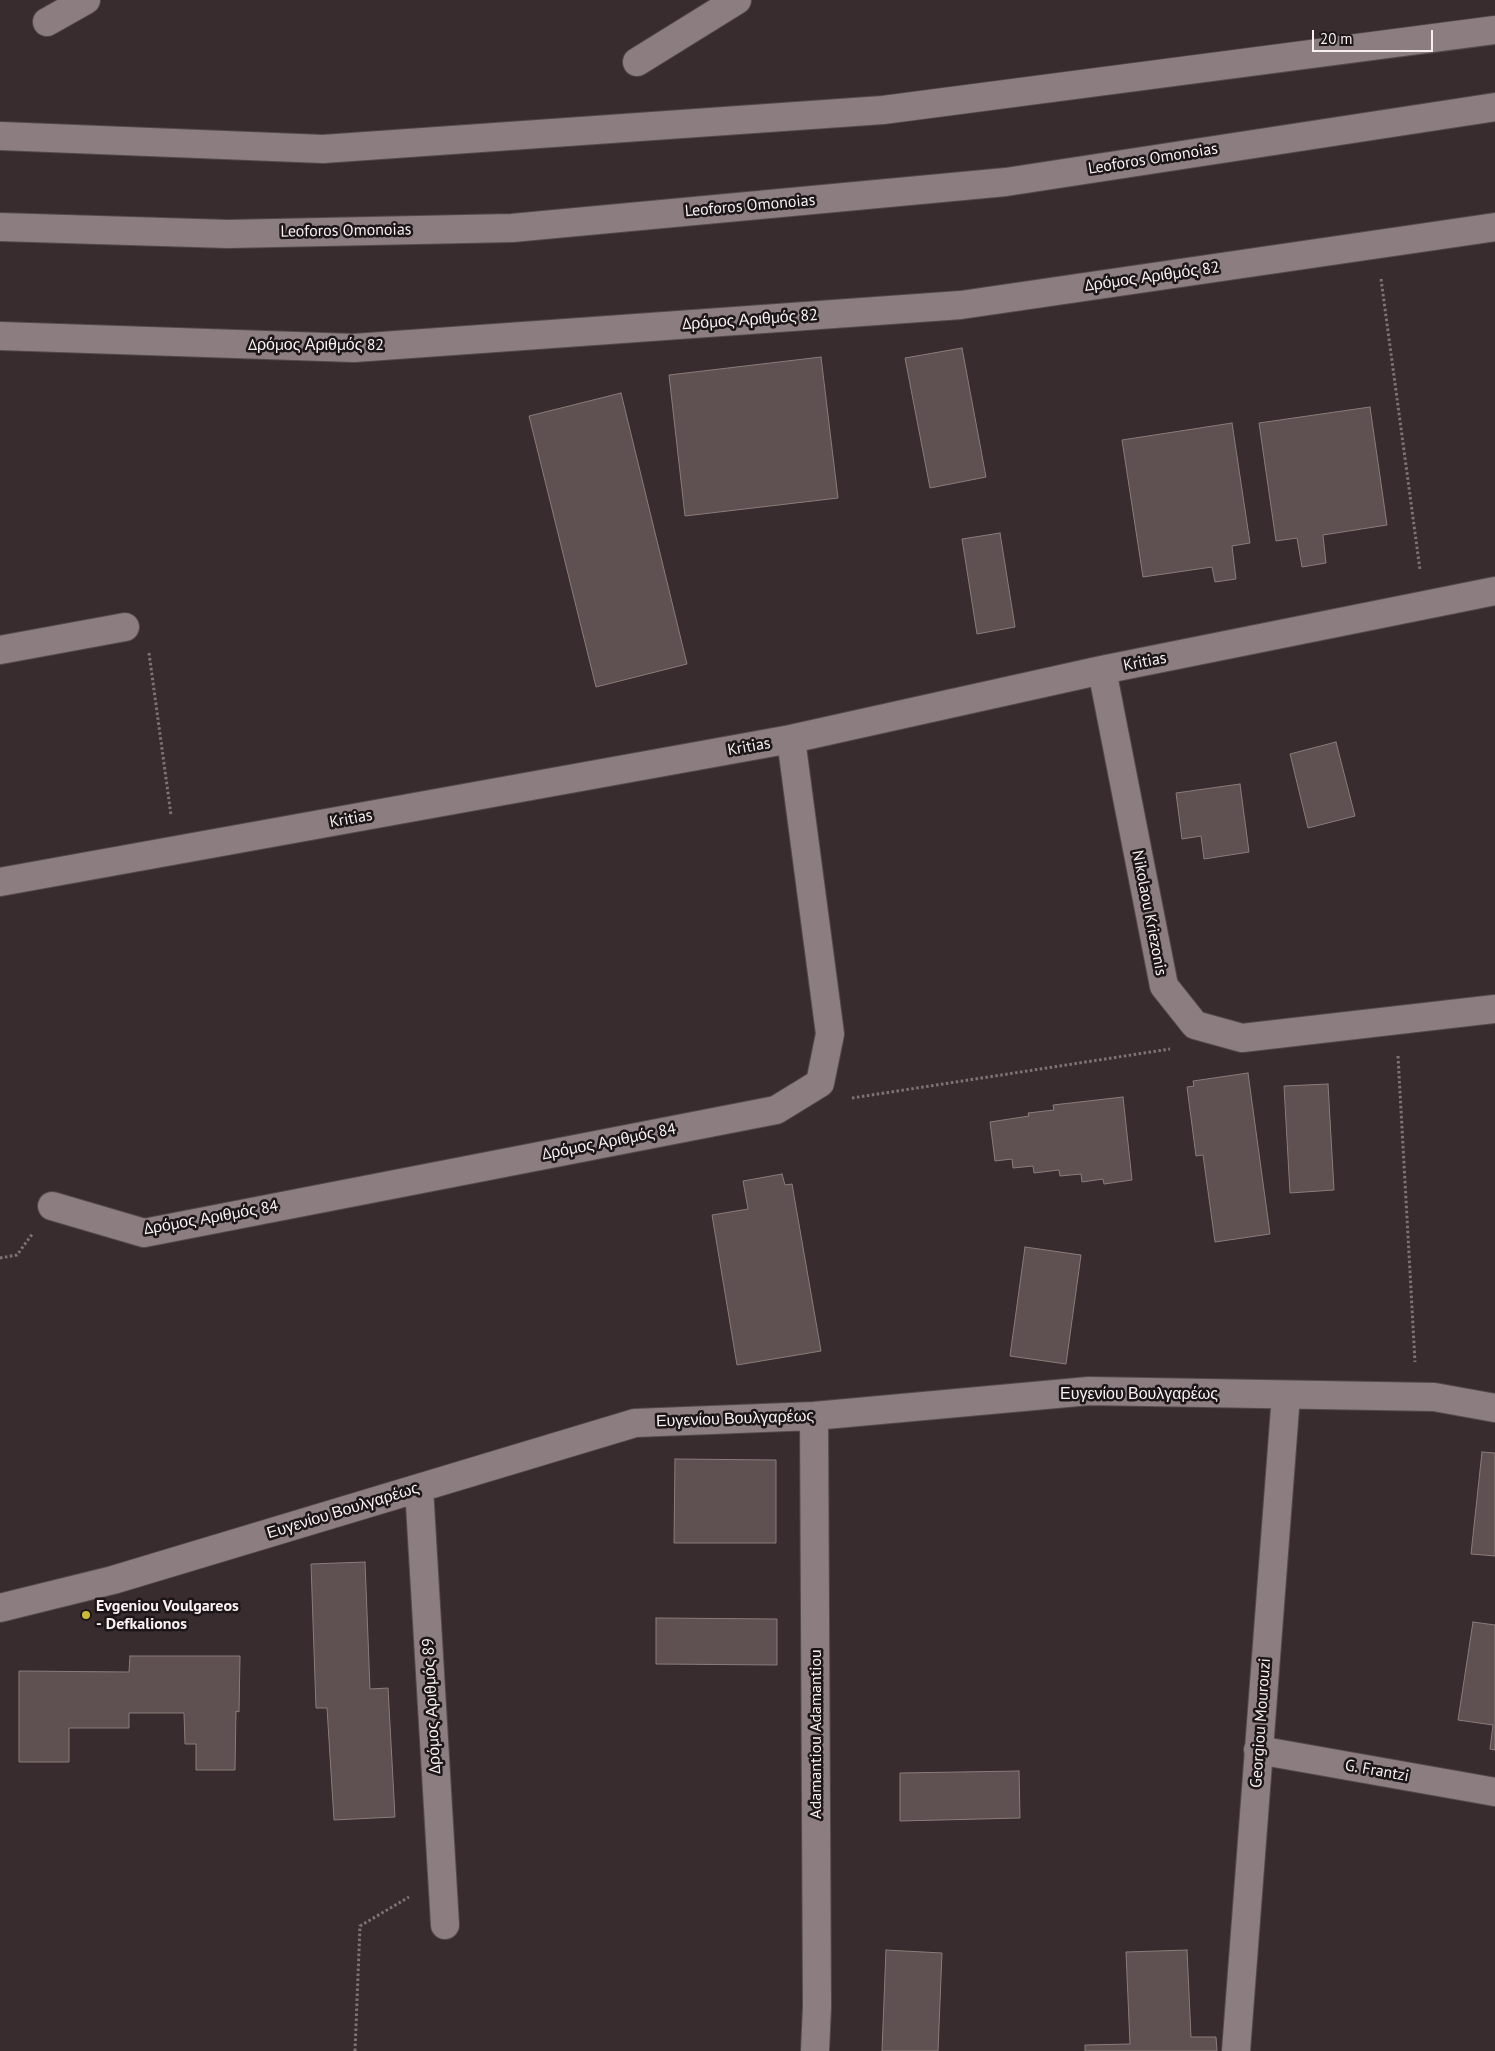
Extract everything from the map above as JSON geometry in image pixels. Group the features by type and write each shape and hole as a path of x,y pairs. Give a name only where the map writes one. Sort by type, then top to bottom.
{"street":[{"path":"47,22 86,0"},
{"path":"637,62 738,0"},
{"path":"0,136 323,149 883,110 1495,30"},
{"name":"Leoforos Omonoias","path":"0,227 228,234 512,228 1006,182 1495,107"},
{"name":"Δρόμος Αριθμός 82","path":"0,336 354,348 961,305 1495,227"},
{"name":"Kritias","path":"0,882 791,739 1102,670 1495,591"},
{"path":"0,650 125,627"},
{"name":"Nikolaou Kriezonis","path":"1102,670 1164,986 1195,1025 1242,1038 1495,1009"},
{"name":"Δρόμος Αριθμός 84","path":"52,1206 144,1233 776,1110 820,1083 830,1034 791,739"},
{"name":"Ευγενίου Βουλγαρέως","path":"0,1608 113,1580 635,1423 814,1416 1089,1391 1417,1396 1434,1397 1495,1408"},
{"name":"Georgiou Mourouzi","path":"1236,2051 1286,1395"},
{"name":"Adamantiou Adamantiou","path":"814,1416 817,1998 815,2051"},
{"name":"Δρόμος Αριθμός 89","path":"419,1488 444,1925"},
{"name":"G. Frantzi","path":"1258,1750 1495,1792"}],"path":[{"path":"1376,244 1425,605"},
{"path":"125,627 148,645 175,851"},
{"path":"1396,1020 1417,1396"},
{"path":"844,1099 1174,1048"},
{"path":"0,1258 17,1255 52,1206"},
{"path":"354,2051 360,1926 442,1878"}],"building":[{"path":"962,348 986,477 930,488 905,358"},
{"path":"821,357 838,498 685,516 669,375"},
{"path":"621,393 687,664 596,687 529,416"},
{"path":"1370,407 1387,525 1323,535 1326,563 1302,567 1297,538 1276,541 1259,423"},
{"path":"1232,423 1250,543 1232,546 1236,579 1215,582 1212,567 1143,577 1122,440"},
{"path":"1000,533 1015,627 977,634 962,539"},
{"path":"1336,742 1355,816 1308,828 1290,754"},
{"path":"1240,784 1249,852 1204,859 1201,836 1182,839 1176,793"},
{"path":"1248,1073 1270,1234 1215,1242 1203,1155 1196,1156 1187,1087 1194,1086 1193,1081"},
{"path":"1328,1084 1334,1190 1290,1193 1284,1086"},
{"path":"1123,1097 1132,1180 1104,1184 1103,1179 1082,1182 1081,1174 1060,1176 1059,1170 1034,1173 1033,1166 1013,1168 1012,1159 995,1161 990,1122 1029,1116 1028,1113 1054,1110 1053,1105"},
{"path":"782,1174 785,1185 792,1184 821,1351 737,1365 712,1215 748,1209 743,1181"},
{"path":"1025,1247 1081,1255 1066,1364 1010,1356"},
{"path":"1482,1452 1495,1453 1495,1556 1471,1554"},
{"path":"675,1459 776,1460 776,1543 674,1543"},
{"path":"365,1562 370,1689 388,1688 395,1817 334,1820 327,1708 316,1708 311,1564"},
{"path":"656,1618 777,1619 777,1665 656,1664"},
{"path":"1473,1622 1495,1625 1495,1750 1490,1749 1493,1725 1458,1720"},
{"path":"130,1656 240,1656 239,1712 236,1711 235,1770 196,1770 196,1744 185,1744 184,1713 129,1713 129,1728 69,1728 69,1762 19,1762 19,1671 129,1672"},
{"path":"1019,1771 1020,1818 900,1821 900,1773"},
{"path":"886,1950 942,1953 938,2051 882,2051"},
{"path":"1187,1950 1191,2037 1216,2037 1217,2051 1085,2051 1085,2045 1130,2044 1126,1952"}],"place":[{"name":"Evgeniou Voulgareos - Defkalionos","path":"86,1615"}]}
